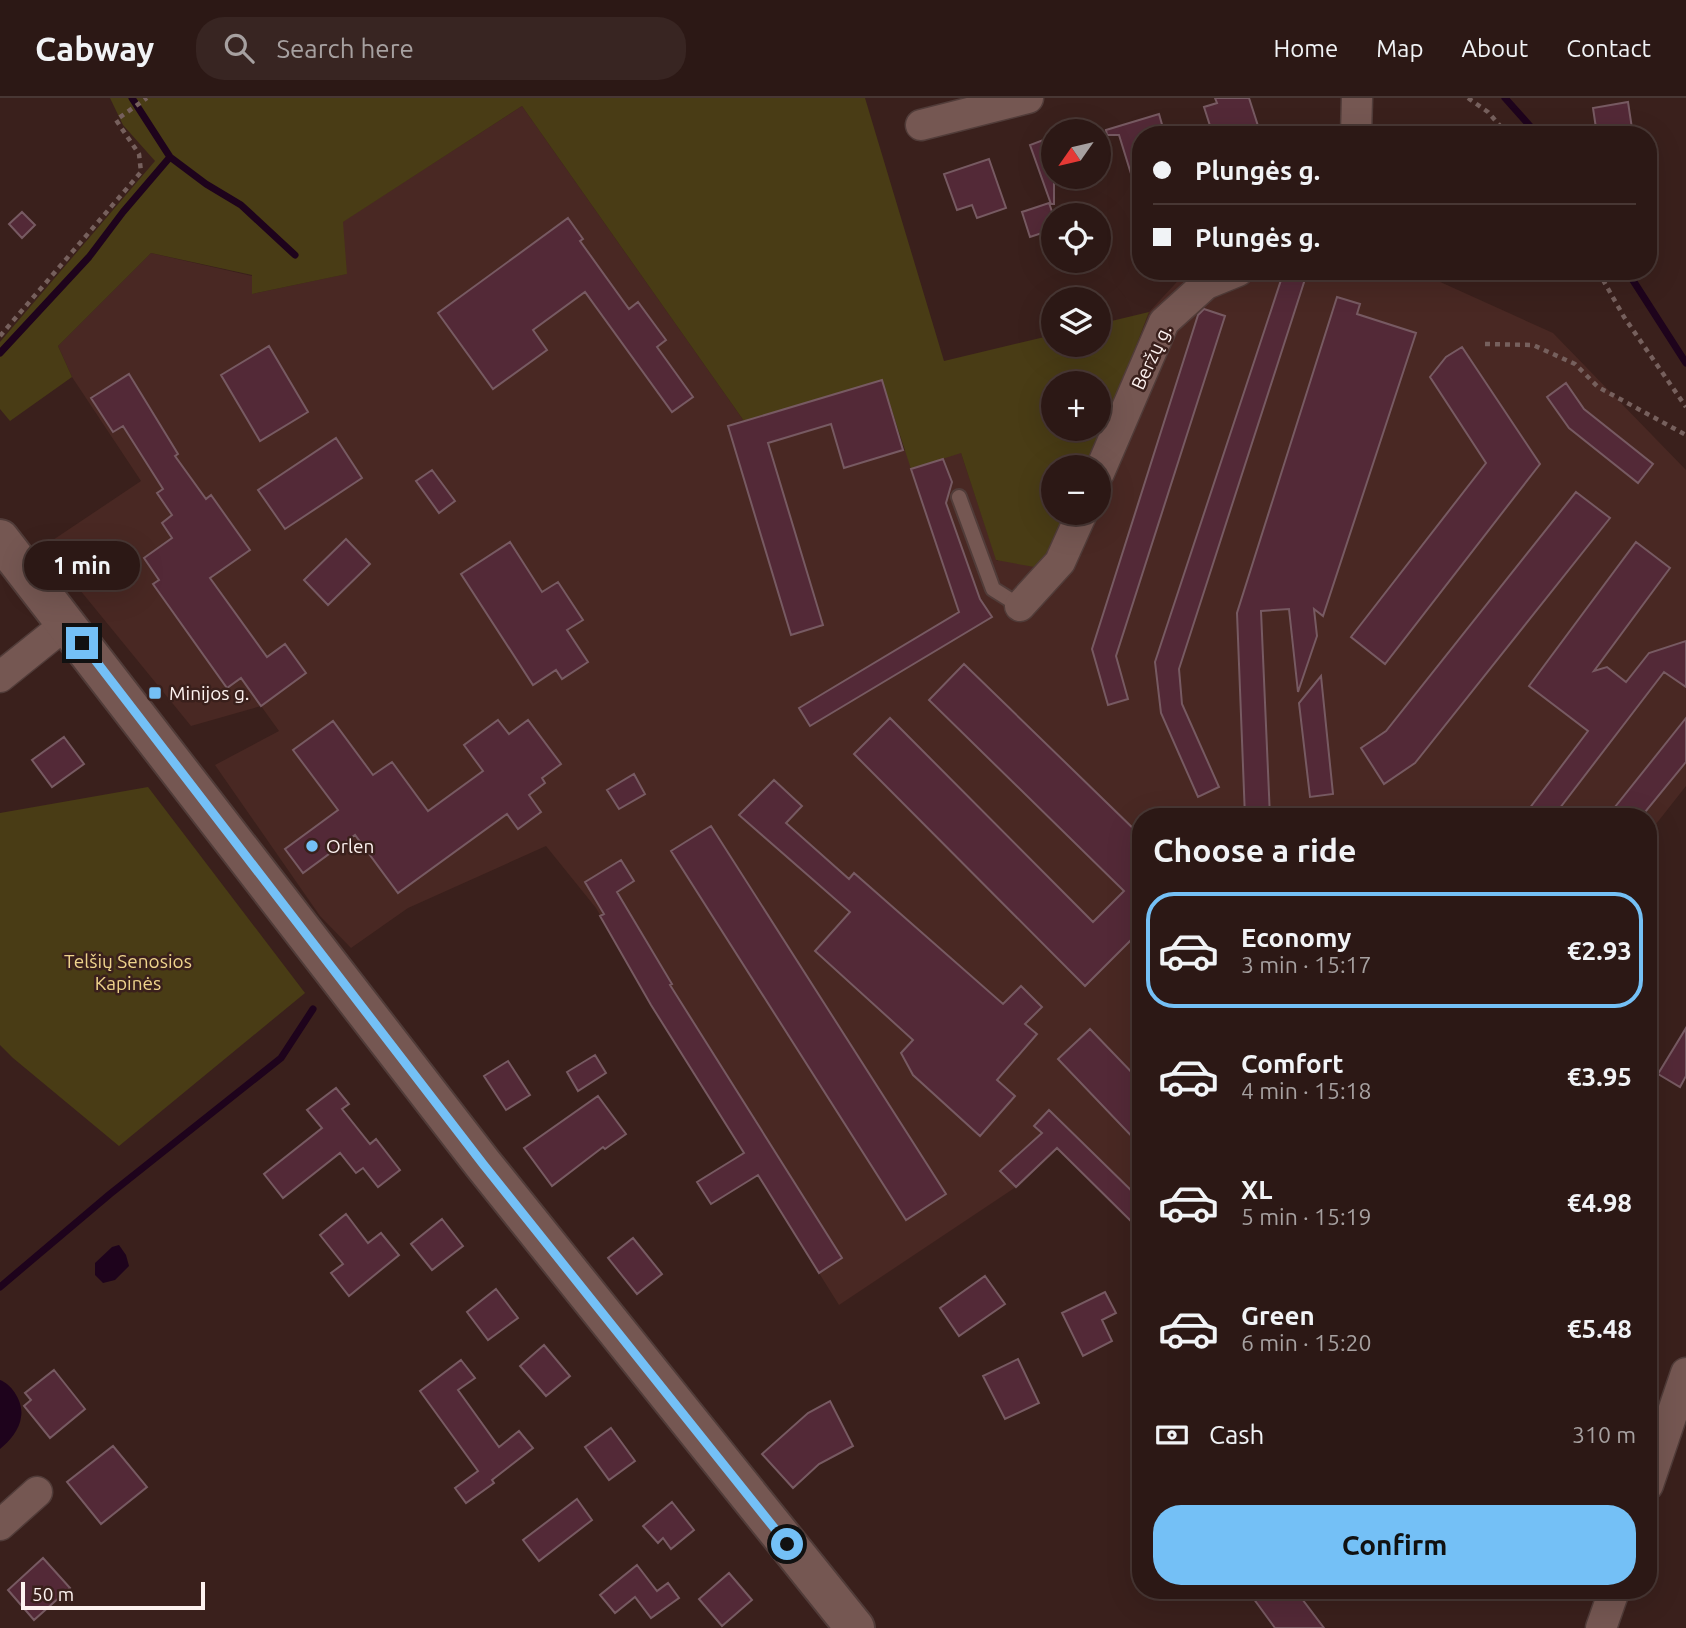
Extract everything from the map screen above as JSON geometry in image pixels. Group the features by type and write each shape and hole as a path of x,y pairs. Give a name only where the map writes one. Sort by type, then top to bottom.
{"main road":[{"path":"0,539 483,1164 855,1628"}],"street":[{"path":"921,125 1027,98"},
{"path":"1356,126 1357,98"},
{"name":"Beržų g.","path":"1107,455 1164,322 1206,284 1216,280"},
{"path":"1020,606 1060,562 1077,525"},
{"path":"0,677 66,624"},
{"path":"1657,1458 1686,1373"},
{"path":"0,1525 37,1492"},
{"path":"1601,1628 1611,1599"}],"lane":[{"path":"959,497 993,589 1020,606"}],"path":[{"path":"0,336 141,172 139,154 116,120 147,98"},
{"path":"1468,98 1488,112 1500,126"},
{"path":"1603,280 1624,317 1686,407"},
{"path":"1485,344 1533,345 1575,363 1598,387 1686,435"}],"shaded area":[{"path":"522,106 744,421 882,380 903,450 961,453 997,561 1054,525 1111,525 1111,455 1095,455 1100,441 1111,441 1111,412 1149,312 1179,280 1436,280 1553,333 1686,470 1686,786 1657,823 1657,808 1132,808 1132,1222 1057,1149 1016,1187 839,1305 651,1005 596,908 546,846 408,908 351,948 320,916 215,765 279,731 261,706 191,726 44,546 141,481 72,377 58,346 151,253 252,276 252,294 346,274 342,222"},
{"path":"119,1245 129,1266 115,1280 103,1283 95,1275 95,1263 112,1247"},
{"path":"0,1380 16,1395 21,1412 16,1431 0,1449"}],"green space":[{"path":"110,98 865,98 944,361 1041,338 1041,357 1111,357 1111,321 1149,312 1111,412 1111,371 1041,371 1041,441 1100,441 1095,455 1041,455 1041,525 1066,525 1040,568 996,560 961,453 911,469 882,380 744,421 522,106 343,222 347,274 252,294 252,275 151,253 58,346 72,377 10,421 0,409 0,342 155,161 123,125"},
{"name":"Telšių Senosios Kapinės","path":"148,787 305,993 119,1146 0,1045 0,813"}],"building":[{"path":"1215,98 1249,98 1258,126 1210,126 1204,107 1217,103"},
{"path":"1628,102 1632,126 1596,126 1593,108"},
{"path":"1159,114 1162,126 1132,126 1132,177 1119,135 1111,135 1111,128"},
{"path":"1041,141 1041,176 1030,145"},
{"path":"989,159 1006,208 977,218 972,205 957,210 944,174"},
{"path":"1046,189 1054,189 1054,203 1051,203"},
{"path":"1041,206 1041,233 1030,237 1022,212"},
{"path":"22,212 35,225 22,238 9,224"},
{"path":"568,218 583,239 580,241 629,309 638,302 666,340 657,347 693,397 672,412 585,292 533,330 547,350 493,389 438,313"},
{"path":"1281,280 1305,280 1179,669 1182,704 1219,787 1198,797 1161,713 1155,662"},
{"path":"1337,297 1360,304 1357,314 1416,333 1323,616 1314,609 1317,636 1298,692 1289,609 1261,611 1270,808 1245,808 1237,613"},
{"path":"1204,309 1225,316 1116,656 1128,699 1108,705 1092,649 1198,315"},
{"path":"269,346 308,412 260,441 221,375"},
{"path":"1462,347 1540,464 1385,664 1351,637 1486,463 1430,377 1446,357"},
{"path":"129,374 178,454 175,456 206,499 211,495 250,550 210,578 267,657 285,644 306,673 261,706 241,678 227,688 153,584 159,580 144,558 172,538 162,523 172,515 157,493 163,489 123,426 113,432 91,398"},
{"path":"882,380 903,450 844,468 831,424 768,443 823,625 791,635 728,426"},
{"path":"1566,383 1584,409 1653,464 1638,483 1569,428 1547,397"},
{"path":"336,438 362,478 285,529 258,490"},
{"path":"943,459 952,482 946,503 980,599 992,617 810,726 799,708 959,612 911,469"},
{"path":"432,470 455,501 439,513 416,481"},
{"path":"1576,492 1610,518 1415,763 1384,784 1361,748 1386,731"},
{"path":"346,539 370,564 328,605 304,580"},
{"path":"510,542 542,592 558,582 583,620 567,630 588,662 562,679 556,670 533,685 461,574"},
{"path":"1636,542 1670,568 1594,671 1607,667 1626,682 1649,653 1686,641 1686,687 1664,672 1560,808 1530,808 1588,731 1529,686"},
{"path":"964,664 1132,827 1132,939 1085,986 854,754 890,718 1093,922 1124,891 929,700"},
{"path":"1321,676 1333,794 1310,797 1299,703"},
{"path":"1686,718 1686,762 1648,808 1614,808"},
{"path":"498,720 509,734 528,720 561,764 542,778 545,783 529,795 541,812 518,829 507,814 398,893 355,835 303,873 285,849 338,810 293,750 333,721 373,775 392,762 428,811 483,771 464,745"},
{"path":"64,737 84,764 52,787 32,760"},
{"path":"634,774 645,794 619,809 607,790"},
{"path":"774,780 802,806 786,823 849,879 854,873 1003,1004 1021,986 1042,1007 1025,1024 1037,1034 997,1080 1015,1096 980,1136 913,1075 901,1053 913,1040 815,951 850,912 739,815"},
{"path":"711,826 946,1194 906,1220 671,851"},
{"path":"621,860 634,881 617,892 672,984 670,985 842,1258 819,1273 758,1175 711,1204 697,1182 744,1153 651,1005 600,916 604,914 585,882"},
{"path":"1686,1028 1686,1076 1680,1087 1658,1074"},
{"path":"1090,1029 1132,1073 1132,1137 1058,1059"},
{"path":"595,1055 606,1073 578,1091 567,1072"},
{"path":"508,1061 530,1095 506,1110 484,1076"},
{"path":"336,1088 349,1104 342,1109 370,1144 376,1139 400,1170 378,1187 363,1168 356,1173 340,1153 283,1198 264,1174 322,1128 307,1110"},
{"path":"598,1096 626,1134 605,1149 603,1147 552,1186 524,1148"},
{"path":"1049,1110 1132,1191 1132,1222 1057,1148 1016,1187 1000,1171 1042,1133 1034,1126"},
{"path":"346,1214 368,1243 381,1233 399,1255 349,1296 331,1273 343,1264 320,1235"},
{"path":"442,1219 463,1246 432,1270 411,1244"},
{"path":"633,1238 662,1274 637,1294 608,1258"},
{"path":"985,1276 1005,1304 959,1336 940,1308"},
{"path":"496,1289 518,1318 488,1340 467,1312"},
{"path":"1105,1292 1116,1313 1102,1320 1112,1341 1083,1356 1062,1313"},
{"path":"544,1345 570,1376 546,1396 520,1366"},
{"path":"1018,1359 1039,1403 1005,1419 983,1376"},
{"path":"461,1360 475,1378 458,1390 499,1447 519,1431 533,1448 492,1480 494,1483 466,1503 455,1488 478,1471 420,1391"},
{"path":"54,1370 85,1409 50,1438 24,1406 31,1400 25,1393"},
{"path":"830,1401 853,1446 819,1464 793,1488 762,1454 808,1413"},
{"path":"611,1428 635,1461 609,1480 585,1447"},
{"path":"113,1446 147,1487 101,1524 67,1482"},
{"path":"577,1499 592,1520 539,1561 523,1540"},
{"path":"672,1502 694,1530 671,1549 663,1538 658,1543 643,1526"},
{"path":"43,1558 70,1588 34,1620 8,1590"},
{"path":"637,1565 657,1591 668,1583 679,1598 651,1618 635,1597 615,1613 600,1595"},
{"path":"729,1573 752,1600 722,1626 699,1599"},
{"path":"1254,1599 1302,1599 1324,1628 1275,1628"}],"waterway":[{"path":"132,98 170,157 206,184 241,205 295,255"},
{"path":"1505,98 1530,126"},
{"path":"0,353 89,257 170,157"},
{"path":"1633,280 1686,363"},
{"path":"0,1287 110,1194 281,1058 313,1009"}],"place":[{"name":"Minijos g.","path":"155,693"},
{"name":"Orlen","path":"312,846"}],"route":[{"path":"82,643 483,1164 787,1544"}]}
